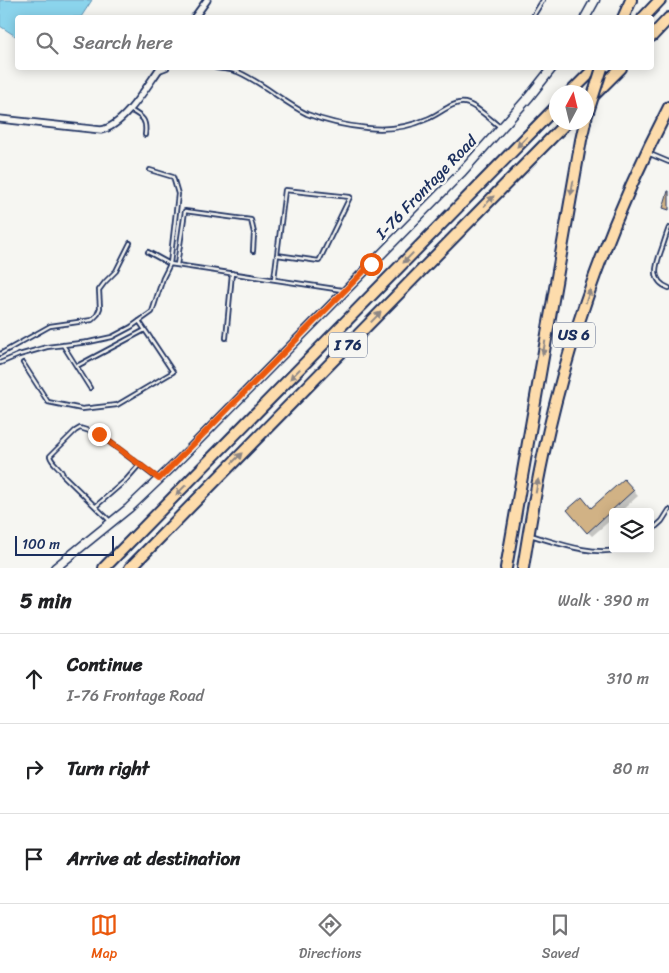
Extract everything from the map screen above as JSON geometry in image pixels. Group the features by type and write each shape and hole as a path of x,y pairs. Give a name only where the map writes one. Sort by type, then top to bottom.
{"highway":[{"path":"646,15 660,0"},
{"path":"654,34 669,18"},
{"path":"578,85 593,70"},
{"path":"594,93 601,70"},
{"path":"594,95 619,70"},
{"name":"US 6","path":"523,568 542,457 574,337 600,260 624,201 669,107"},
{"name":"I 76","path":"104,568 549,114"},
{"name":"I 76","path":"130,568 559,130"},
{"name":"US 6","path":"506,568 583,130"},
{"path":"513,531 528,534"}],"street":[{"path":"196,15 207,0"},
{"path":"587,15 595,0"},
{"path":"0,119 100,130 107,129 113,126 129,109 158,70"},
{"name":"I-76 Frontage Road","path":"55,568 129,508 159,479 461,173 529,97 550,70"}],"lane":[{"path":"534,15 543,0"},
{"path":"229,70 249,77 308,114 331,121 367,128 409,126 428,119 456,104 465,103 474,107 501,128"},
{"path":"129,109 141,116 146,123 145,135"},
{"path":"646,152 669,162"},
{"path":"0,363 47,347 112,337 152,312 163,278 170,264 178,194 172,177 150,170"},
{"path":"274,279 285,190 350,196 318,261 277,255"},
{"path":"177,265 185,211 251,220 254,233 253,251"},
{"path":"669,228 656,273 658,280 669,288"},
{"path":"0,354 50,326 92,320 100,308 99,290 116,271 130,243"},
{"path":"148,252 170,264 346,290"},
{"path":"226,338 232,273"},
{"path":"23,363 48,402 82,409 117,405 173,372 139,321"},
{"path":"77,366 145,330"},
{"path":"63,345 90,388"},
{"path":"111,522 63,475 62,470 50,459 50,456 75,430 80,428 99,434 159,479"},
{"path":"96,507 126,480 140,464"},
{"path":"654,528 662,521 669,510"},
{"path":"528,534 590,551 609,552"}],"water":[{"path":"0,0 92,0 82,15 15,15 15,36 0,26"}],"building":[{"path":"669,191 669,210 663,208"},
{"path":"624,479 634,490 614,508 609,508 609,513 587,533 567,510 582,497 591,508"}],"route":[{"path":"99,434 159,479 371,264"}]}
